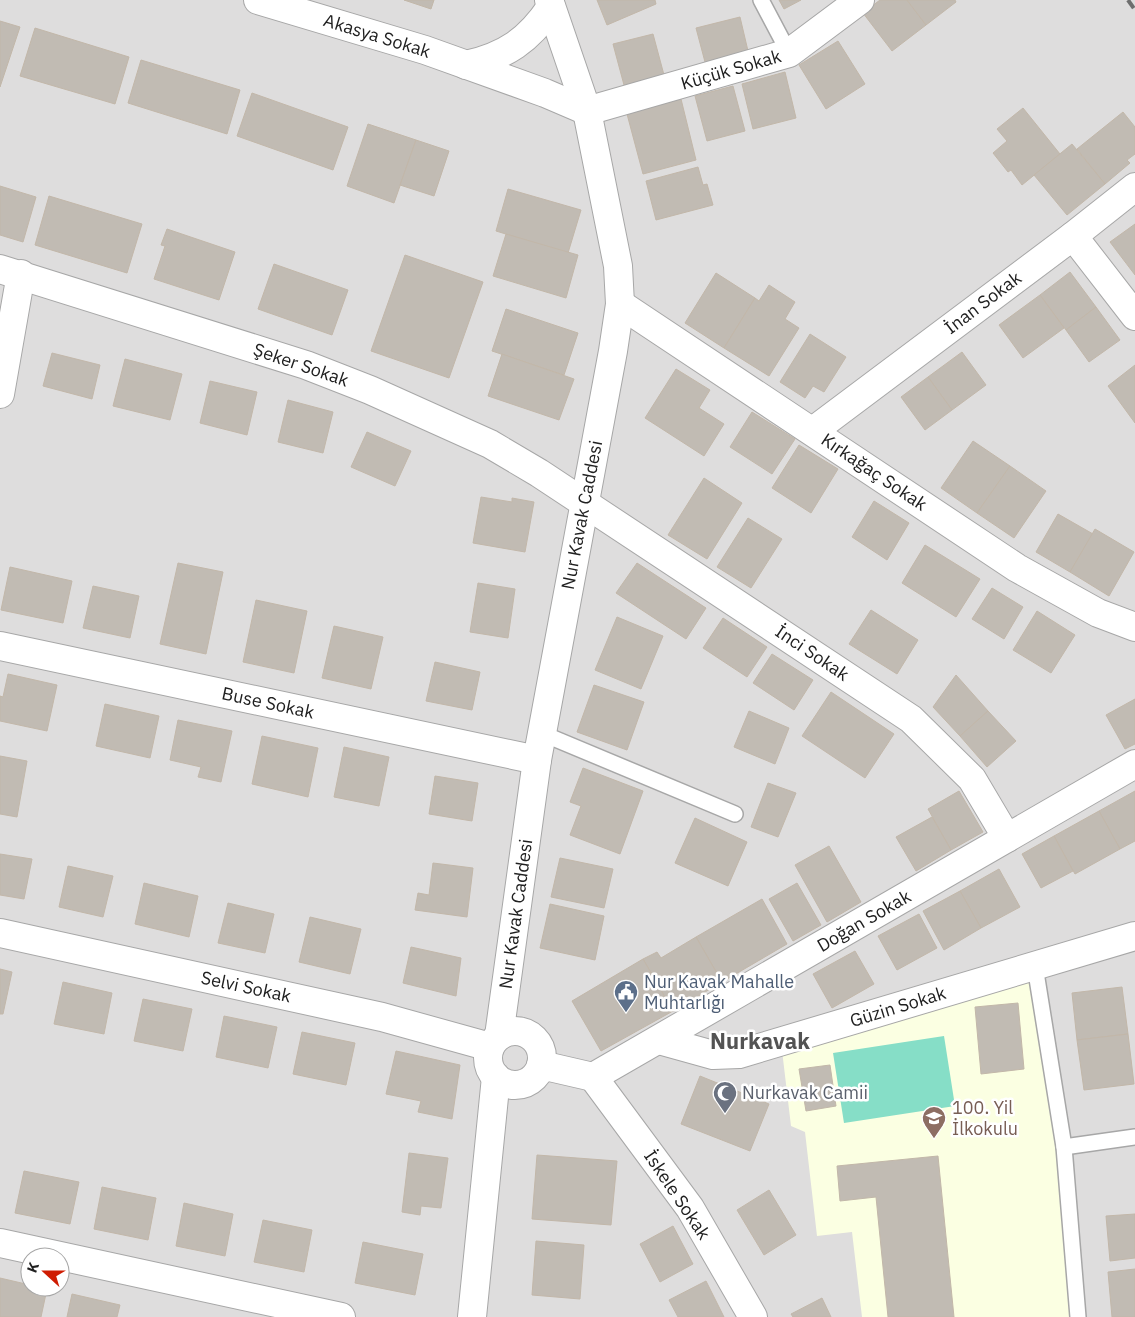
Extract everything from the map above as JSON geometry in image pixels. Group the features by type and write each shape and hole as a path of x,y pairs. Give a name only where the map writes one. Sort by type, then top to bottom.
{"street":[{"name":"Akasya Sokak","path":"258,0 425,50 587,111"},
{"name":"Küçük Sokak","path":"587,111 789,53 860,0"},
{"path":"466,65 500,55 516,46 541,22 550,4"},
{"name":"Nur Kavak Caddesi","path":"495,1041 541,734 613,351 620,304 618,266 587,111 550,4"},
{"name":"İnan Sokak","path":"813,432 1135,187"},
{"path":"1073,236 1135,316"},
{"path":"0,394 10,272"},
{"name":"Şeker Sokak","path":"10,272 306,366 370,390 490,444 584,502"},
{"name":"Kırkağaç Sokak","path":"620,304 1017,568 1098,613 1135,627"},
{"name":"İnci Sokak","path":"584,502 910,719 972,779 1007,838"},
{"name":"Buse Sokak","path":"0,646 537,760"},
{"name":"Doğan Sokak","path":"593,1077 1135,764"},
{"name":"Selvi Sokak","path":"0,933 495,1041"},
{"name":"Güzin Sokak","path":"659,1040 712,1055 739,1054 1135,936"},
{"path":"512,1031 518,1031 530,1035 536,1040 542,1052 541,1065 534,1077 522,1084 508,1084 496,1077 488,1060 495,1041 512,1031"},
{"path":"541,1065 593,1077"},
{"path":"472,1317 496,1077"},
{"name":"İskele Sokak","path":"593,1077 690,1208 753,1317"},
{"path":"0,1243 341,1317"}],"lane":[{"path":"761,0 789,53"},
{"path":"541,734 735,814"},
{"path":"1035,966 1064,1147 1078,1317"},
{"path":"1064,1147 1135,1137"}],"shaded area":[{"path":"0,0 1135,0 1135,1317 0,1317"},
{"name":"100. Yil İlkokulu","path":"1035,966 1078,1317 862,1317 852,1232 817,1236 805,1132 791,1126 781,1042"}],"green space":[{"path":"944,1036 955,1106 844,1123 833,1053"}],"building":[{"path":"404,0 434,0 431,9"},
{"path":"597,0 655,0 656,4 607,25"},
{"path":"779,0 801,0 784,9"},
{"path":"880,0 907,0 926,25 892,51 863,13"},
{"path":"907,0 955,0 956,2 926,25"},
{"path":"740,17 748,51 705,62 696,28"},
{"path":"0,21 20,27 0,87"},
{"path":"35,28 129,57 115,104 20,76"},
{"path":"653,34 664,75 624,85 613,44"},
{"path":"838,41 865,84 826,109 799,65"},
{"path":"141,60 240,90 227,134 128,103"},
{"path":"785,72 796,118 753,129 742,84"},
{"path":"733,86 745,131 707,141 695,96"},
{"path":"252,93 348,127 333,170 237,136"},
{"path":"681,99 696,160 643,174 627,114"},
{"path":"1023,108 1060,154 1022,185 1011,170 1008,172 993,153 1007,141 997,129"},
{"path":"1123,112 1135,127 1135,154 1127,160 1130,163 1105,184 1077,149"},
{"path":"368,124 416,140 394,203 347,186"},
{"path":"416,140 449,151 434,196 400,185"},
{"path":"1072,144 1105,184 1067,215 1034,175"},
{"path":"698,167 703,185 707,184 713,205 656,220 646,181"},
{"path":"0,186 36,197 23,242 0,235"},
{"path":"508,189 581,210 568,253 496,231"},
{"path":"49,196 142,224 127,273 35,245"},
{"path":"1135,224 1135,275 1110,242"},
{"path":"167,229 235,252 219,300 154,279 165,246 161,245"},
{"path":"506,234 578,255 566,298 493,276"},
{"path":"405,255 483,282 449,378 371,351"},
{"path":"274,264 348,290 332,335 258,309"},
{"path":"1070,272 1096,307 1066,330 1040,295"},
{"path":"716,273 755,298 724,348 685,323"},
{"path":"769,285 795,302 785,319 799,328 769,376 724,348 755,298 759,301"},
{"path":"1040,295 1064,328 1023,358 999,325"},
{"path":"1096,307 1120,340 1089,362 1066,330"},
{"path":"506,309 578,333 564,375 492,351"},
{"path":"810,334 846,357 824,392 813,386 805,398 780,382"},
{"path":"962,352 986,385 952,410 928,377"},
{"path":"52,353 100,365 92,399 43,386"},
{"path":"502,354 574,379 559,420 488,396"},
{"path":"125,359 182,374 170,420 113,406"},
{"path":"1135,365 1135,423 1108,386"},
{"path":"676,369 710,390 699,408 724,424 704,456 645,418"},
{"path":"928,377 952,410 925,430 901,397"},
{"path":"210,381 257,392 247,435 200,423"},
{"path":"288,400 333,412 323,453 278,442"},
{"path":"752,412 795,439 772,474 730,447"},
{"path":"367,432 411,451 395,486 351,467"},
{"path":"973,441 1010,466 977,513 941,488"},
{"path":"799,445 838,469 811,513 772,488"},
{"path":"1010,466 1046,491 1014,538 977,513"},
{"path":"704,478 742,503 707,559 668,535"},
{"path":"481,497 512,502 512,498 534,502 525,552 473,543"},
{"path":"874,501 909,523 887,560 852,537"},
{"path":"1058,514 1093,534 1070,572 1036,552"},
{"path":"748,518 782,539 751,588 717,567"},
{"path":"1095,529 1134,552 1109,596 1070,572"},
{"path":"925,545 980,579 956,617 902,583"},
{"path":"178,563 223,572 206,654 160,644"},
{"path":"637,563 706,608 686,639 616,593"},
{"path":"10,567 72,581 63,623 1,610"},
{"path":"478,583 515,589 508,638 470,632"},
{"path":"93,586 139,596 130,638 83,628"},
{"path":"992,588 1023,607 1004,639 972,619"},
{"path":"256,600 307,611 294,673 243,662"},
{"path":"871,610 918,640 897,674 849,644"},
{"path":"1037,611 1075,635 1051,673 1013,650"},
{"path":"617,617 663,636 641,689 595,670"},
{"path":"723,618 767,647 747,677 703,648"},
{"path":"334,626 383,637 371,689 322,678"},
{"path":"772,654 813,680 794,710 753,683"},
{"path":"435,662 480,672 472,710 426,701"},
{"path":"8,674 57,685 47,731 0,721 0,696 3,697"},
{"path":"956,675 988,711 960,736 933,707"},
{"path":"594,685 644,702 627,750 577,732"},
{"path":"831,692 894,734 865,778 802,736"},
{"path":"1135,699 1135,744 1125,749 1106,715"},
{"path":"105,704 159,716 150,758 96,746"},
{"path":"749,711 789,728 775,764 734,747"},
{"path":"988,711 1016,741 987,767 960,736"},
{"path":"178,720 232,731 221,782 198,777 201,767 170,760"},
{"path":"262,736 318,748 308,797 252,784"},
{"path":"344,747 389,757 379,806 334,797"},
{"path":"0,756 27,761 17,817 0,814"},
{"path":"583,768 643,791 620,854 570,835 581,806 570,802"},
{"path":"435,776 478,783 472,821 429,814"},
{"path":"768,783 796,793 778,837 751,827"},
{"path":"959,791 983,832 951,850 928,809"},
{"path":"1135,791 1135,841 1120,849 1099,811"},
{"path":"1099,811 1120,849 1075,874 1054,836"},
{"path":"932,817 951,850 916,871 896,837"},
{"path":"695,818 747,842 728,886 675,863"},
{"path":"1054,836 1073,871 1041,888 1022,854"},
{"path":"829,846 861,902 827,922 795,865"},
{"path":"0,854 32,859 24,899 0,895"},
{"path":"560,858 613,869 604,908 551,897"},
{"path":"433,863 473,868 467,917 415,910 418,893 429,895"},
{"path":"68,866 113,876 103,917 59,907"},
{"path":"999,869 1020,907 981,928 960,891"},
{"path":"144,883 198,896 189,937 135,924"},
{"path":"797,883 821,925 793,941 769,899"},
{"path":"960,891 981,928 944,950 923,911"},
{"path":"762,899 787,944 722,982 696,937"},
{"path":"228,903 274,914 265,953 218,943"},
{"path":"550,904 604,916 595,960 540,948"},
{"path":"919,914 937,948 897,970 878,936"},
{"path":"310,917 361,929 350,974 299,962"},
{"path":"696,937 722,982 673,1011 643,959 657,952 661,958"},
{"path":"411,947 461,958 456,996 403,983"},
{"path":"855,951 874,984 832,1008 813,974"},
{"path":"643,959 673,1011 601,1051 572,1001"},
{"path":"0,969 12,972 3,1014 0,1014"},
{"path":"63,982 112,993 104,1034 54,1024"},
{"path":"1122,987 1128,1034 1077,1040 1072,993"},
{"path":"143,999 192,1009 183,1051 134,1041"},
{"path":"1018,1003 1024,1069 981,1074 975,1007"},
{"path":"224,1016 277,1027 268,1068 216,1057"},
{"path":"302,1032 355,1043 346,1085 293,1074"},
{"path":"1128,1034 1134,1084 1084,1090 1077,1040"},
{"path":"396,1051 460,1065 452,1119 418,1112 421,1101 386,1094"},
{"path":"830,1065 836,1106 806,1111 799,1069"},
{"name":"Nurkavak Camii","path":"700,1076 769,1104 750,1151 681,1124"},
{"path":"409,1153 448,1158 441,1208 421,1206 420,1215 402,1212"},
{"path":"537,1155 617,1161 611,1225 532,1219"},
{"path":"938,1156 954,1317 888,1317 876,1197 840,1201 837,1166"},
{"path":"24,1171 79,1182 70,1224 15,1213"},
{"path":"102,1187 156,1198 148,1240 94,1229"},
{"path":"769,1190 796,1235 764,1255 737,1210"},
{"path":"184,1203 233,1214 225,1256 176,1246"},
{"path":"1135,1214 1135,1258 1110,1261 1106,1216"},
{"path":"263,1220 312,1230 304,1272 254,1262"},
{"path":"673,1226 693,1264 660,1282 640,1244"},
{"path":"536,1241 584,1245 580,1299 532,1295"},
{"path":"363,1242 423,1254 415,1295 355,1283"},
{"path":"1135,1269 1135,1317 1112,1317 1108,1272"},
{"path":"0,1278 20,1283 20,1297 45,1297 41,1317 0,1317"},
{"path":"706,1281 724,1317 678,1317 669,1300"},
{"path":"72,1294 120,1305 117,1317 67,1317"},
{"path":"822,1298 831,1317 793,1317 791,1314"}],"railway":[{"path":"1128,0 1135,10"}],"place":[{"name":"Nur Kavak Mahalle Muhtarlığı","path":"626,1013"},
{"name":"Nurkavak Camii","path":"725,1114"},
{"name":"100. Yil İlkokulu","path":"934,1139"}],"district":[{"name":"Nurkavak","path":"760,1041"}]}
